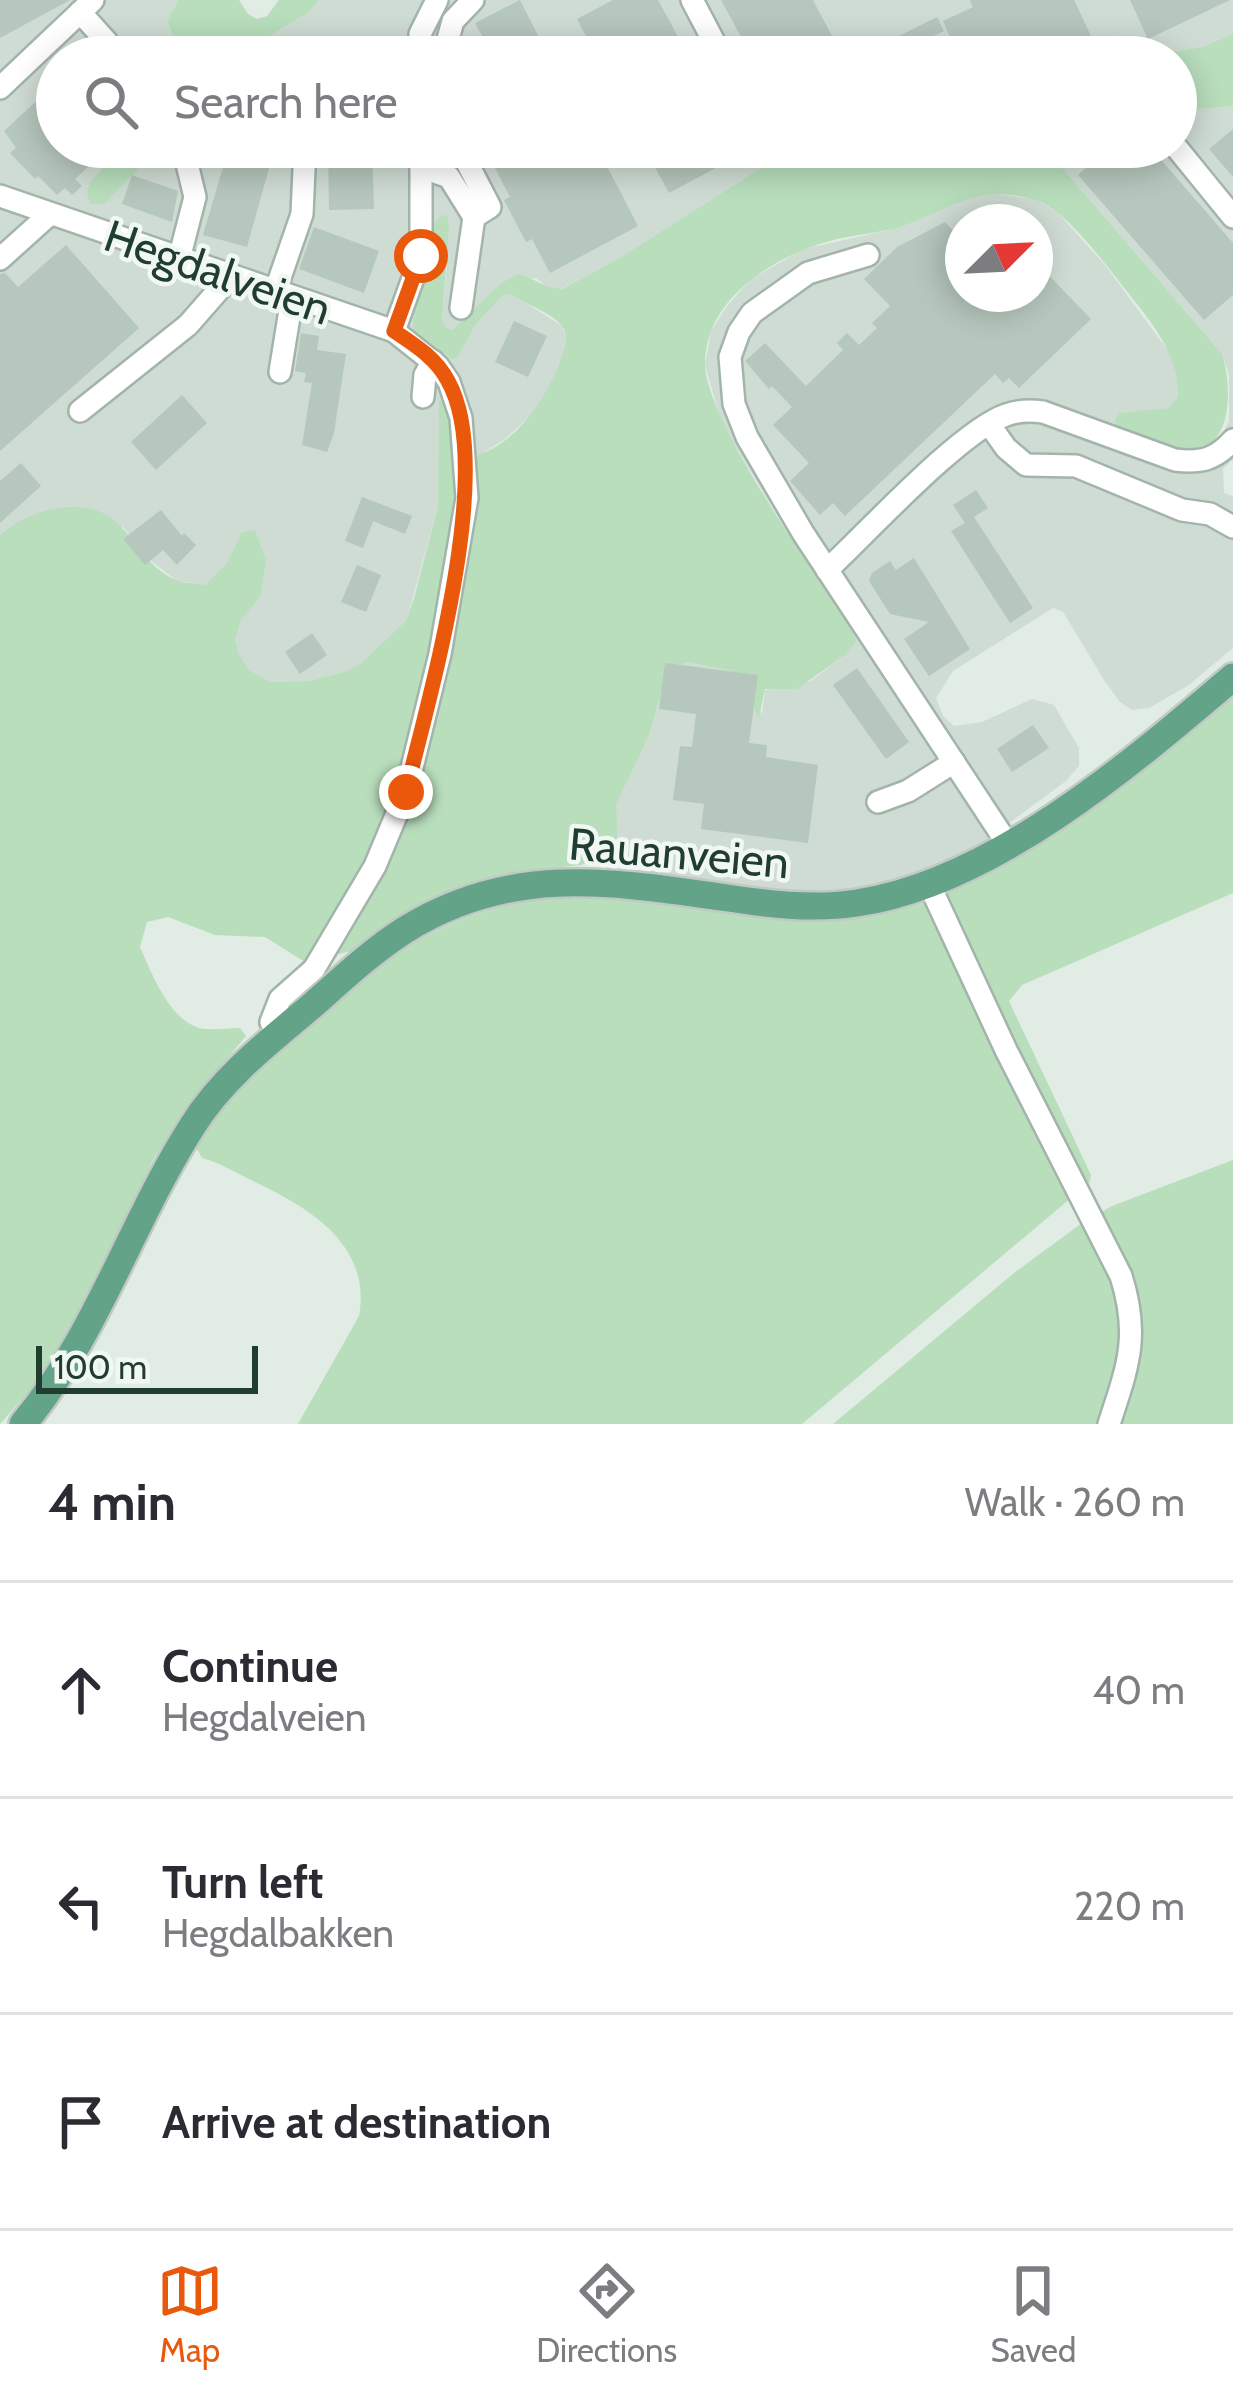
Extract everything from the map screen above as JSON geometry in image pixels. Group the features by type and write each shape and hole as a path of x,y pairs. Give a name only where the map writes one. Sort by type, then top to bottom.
{"main road":[{"name":"Rauanveien","path":"22,1424 85,1330 196,1120 281,1032 404,931 442,910 494,892 547,882 590,881 807,907 878,899 928,884 1007,843 1135,760 1233,677"}],"street":[{"path":"420,36 437,0"},
{"path":"449,36 453,21 472,0"},
{"path":"692,0 711,36"},
{"path":"54,36 88,4 104,36"},
{"path":"0,88 36,54"},
{"path":"179,260 195,197 188,168"},
{"path":"280,371 284,295 302,214 304,168"},
{"path":"394,331 421,256 421,168"},
{"path":"437,168 449,176 474,217 461,308"},
{"path":"470,168 490,207 474,217"},
{"path":"1193,168 1233,218"},
{"name":"Hegdalveien","path":"0,196 394,331 433,361"},
{"path":"0,259 50,214"},
{"path":"868,255 808,273 752,313 730,357 734,404 746,437 802,533 1007,843"},
{"path":"80,411 188,325 230,277"},
{"path":"281,1032 271,1022 273,1009 314,969 375,866 406,792 440,654 467,498 456,398 433,361 425,375 423,397"},
{"path":"827,570 968,438 988,424 1025,410 1043,412 1175,460 1204,462 1233,440"},
{"path":"988,424 1026,466 1076,466 1182,510 1230,520"},
{"path":"878,802 908,791 953,762"},
{"path":"928,884 1121,1276 1129,1301 1133,1347 1109,1424"}],"shaded area":[{"path":"0,0 179,0 167,22 172,36 36,36 36,168 102,168 90,182 104,203 139,168 761,168 621,257 561,289 550,289 536,278 500,284 452,330 446,329 442,319 447,264 427,268 415,333 447,357 458,355 476,324 504,294 514,295 562,326 566,337 563,354 532,414 478,456 468,458 439,410 438,506 406,622 361,663 344,672 309,681 271,682 249,670 237,653 235,640 241,620 260,597 241,533 227,563 206,585 177,581 151,561 123,527 6,530 0,535"},
{"path":"319,0 1233,0 1233,34 1197,48 1197,36 270,36 309,12"},
{"path":"1233,106 1233,459 1223,469 1224,493 1233,496 1233,648 1189,685 1149,708 1132,710 1104,680 1063,612 1053,608 953,671 936,698 943,716 954,726 982,722 1032,699 1054,705 1079,748 1079,766 1066,781 982,843 900,881 823,894 789,894 657,876 623,861 615,804 649,737 667,673 686,662 732,671 762,714 765,690 811,681 845,655 850,625 722,424 705,365 711,331 751,279 804,249 889,230 945,207 945,312 1053,312 1053,210 1105,265 1172,356 1178,397 1168,408 1121,414 1118,427 1186,450 1202,449 1222,435 1229,421 1229,375 1222,354 1062,168 1197,168 1197,109"},
{"path":"981,192 1044,204 952,204"}],"green space":[{"path":"179,0 239,0 257,19 267,16 279,0 319,0 309,12 270,36 172,36 167,21"},
{"path":"1233,34 1233,106 1197,109 1197,48"},
{"path":"102,168 139,168 104,204 91,204 90,182"},
{"path":"761,168 1062,168 1222,354 1228,401 1220,431 1199,449 1158,443 1118,427 1114,421 1120,413 1168,408 1178,397 1175,368 1147,317 1085,240 1053,210 1053,204 993,194 945,204 896,228 796,253 751,280 718,317 708,339 708,383 744,462 840,608 856,641 845,655 797,689 765,689 759,717 732,671 686,662 667,673 649,736 616,804 618,850 611,856 474,882 393,920 352,951 305,962 265,937 215,935 168,917 147,922 140,947 162,994 179,1015 199,1028 240,1028 246,1036 183,1112 153,1160 101,1271 63,1338 32,1388 0,1424 0,535 42,512 90,508 118,524 161,571 179,581 205,585 227,563 241,533 255,530 266,561 260,597 241,620 235,640 238,653 249,670 271,682 309,681 344,672 361,663 406,621 438,506 439,401 443,400 462,451 468,457 484,453 512,435 535,408 553,379 565,345 558,321 504,294 452,359 414,333 434,224 447,215 442,319 446,328 452,330 500,284 518,274 562,289"},
{"path":"1233,692 1233,893 1022,985 1009,1001 1091,1175 1090,1182 802,1424 298,1424 359,1316 356,1268 346,1248 314,1216 274,1191 202,1158 195,1146 217,1110 247,1078 353,986 430,934 470,916 555,898 657,902 815,920 909,907 992,871 1034,844"},
{"path":"1233,1160 1233,1424 833,1424 1014,1273 1082,1223 1112,1206"}],"building":[{"path":"0,0 70,0 0,38"},
{"path":"520,0 538,36 482,36 475,23"},
{"path":"613,0 658,0 678,36 586,36 577,19"},
{"path":"721,0 813,0 832,36 741,36"},
{"path":"970,0 1074,0 1091,36 950,36 943,21 973,7"},
{"path":"1130,0 1230,0 1154,36 1147,36"},
{"path":"937,17 944,31 934,36 899,36"},
{"path":"36,101 36,168 87,168 75,179 82,186 72,195 65,188 57,195 10,153 16,148 4,131"},
{"path":"1233,129 1233,177 1209,149"},
{"path":"223,168 269,168 247,247 203,235"},
{"path":"328,168 373,168 374,209 329,210"},
{"path":"495,168 608,168 638,226 550,273 532,239 526,242 504,200 510,197"},
{"path":"655,168 716,168 669,193"},
{"path":"1086,168 1168,168 1233,243 1233,295 1204,320 1078,175"},
{"path":"132,175 178,191 172,222 122,204"},
{"path":"945,222 945,312 1053,312 1053,280 1091,319 1019,388 1009,378 1003,383 995,374 845,516 833,503 820,515 790,481 809,463 773,425 792,407 745,361 765,343 806,386 843,350 837,343 847,333 859,345 877,328 872,323 890,306 864,279 897,247"},
{"path":"314,227 379,251 364,293 299,269"},
{"path":"66,245 139,328 0,451 0,274 5,273 18,287"},
{"path":"514,321 547,336 528,377 495,362"},
{"path":"301,333 319,336 317,350 346,354 327,452 302,445 312,383 304,382 306,373 295,371"},
{"path":"182,395 207,423 156,470 131,442"},
{"path":"21,463 41,486 0,523 0,481"},
{"path":"976,490 988,508 974,517 1033,608 1010,623 951,531 965,523 953,505"},
{"path":"362,497 412,516 405,534 373,521 363,548 345,541"},
{"path":"161,510 196,545 177,565 163,550 145,565 123,539"},
{"path":"914,558 970,649 929,676 904,639 929,622 890,614 869,581 872,573 890,561 896,570"},
{"path":"357,565 381,575 366,612 341,602"},
{"path":"312,633 327,655 300,674 285,652"},
{"path":"665,663 758,675 749,743 767,745 766,757 818,765 808,843 701,829 704,804 673,800 680,746 692,747 696,714 659,709"},
{"path":"857,668 909,742 886,759 833,685"},
{"path":"1033,725 1049,748 1012,772 997,749"}],"route":[{"path":"406,792 440,654 467,498 456,398 438,366 394,331 421,256"}]}
